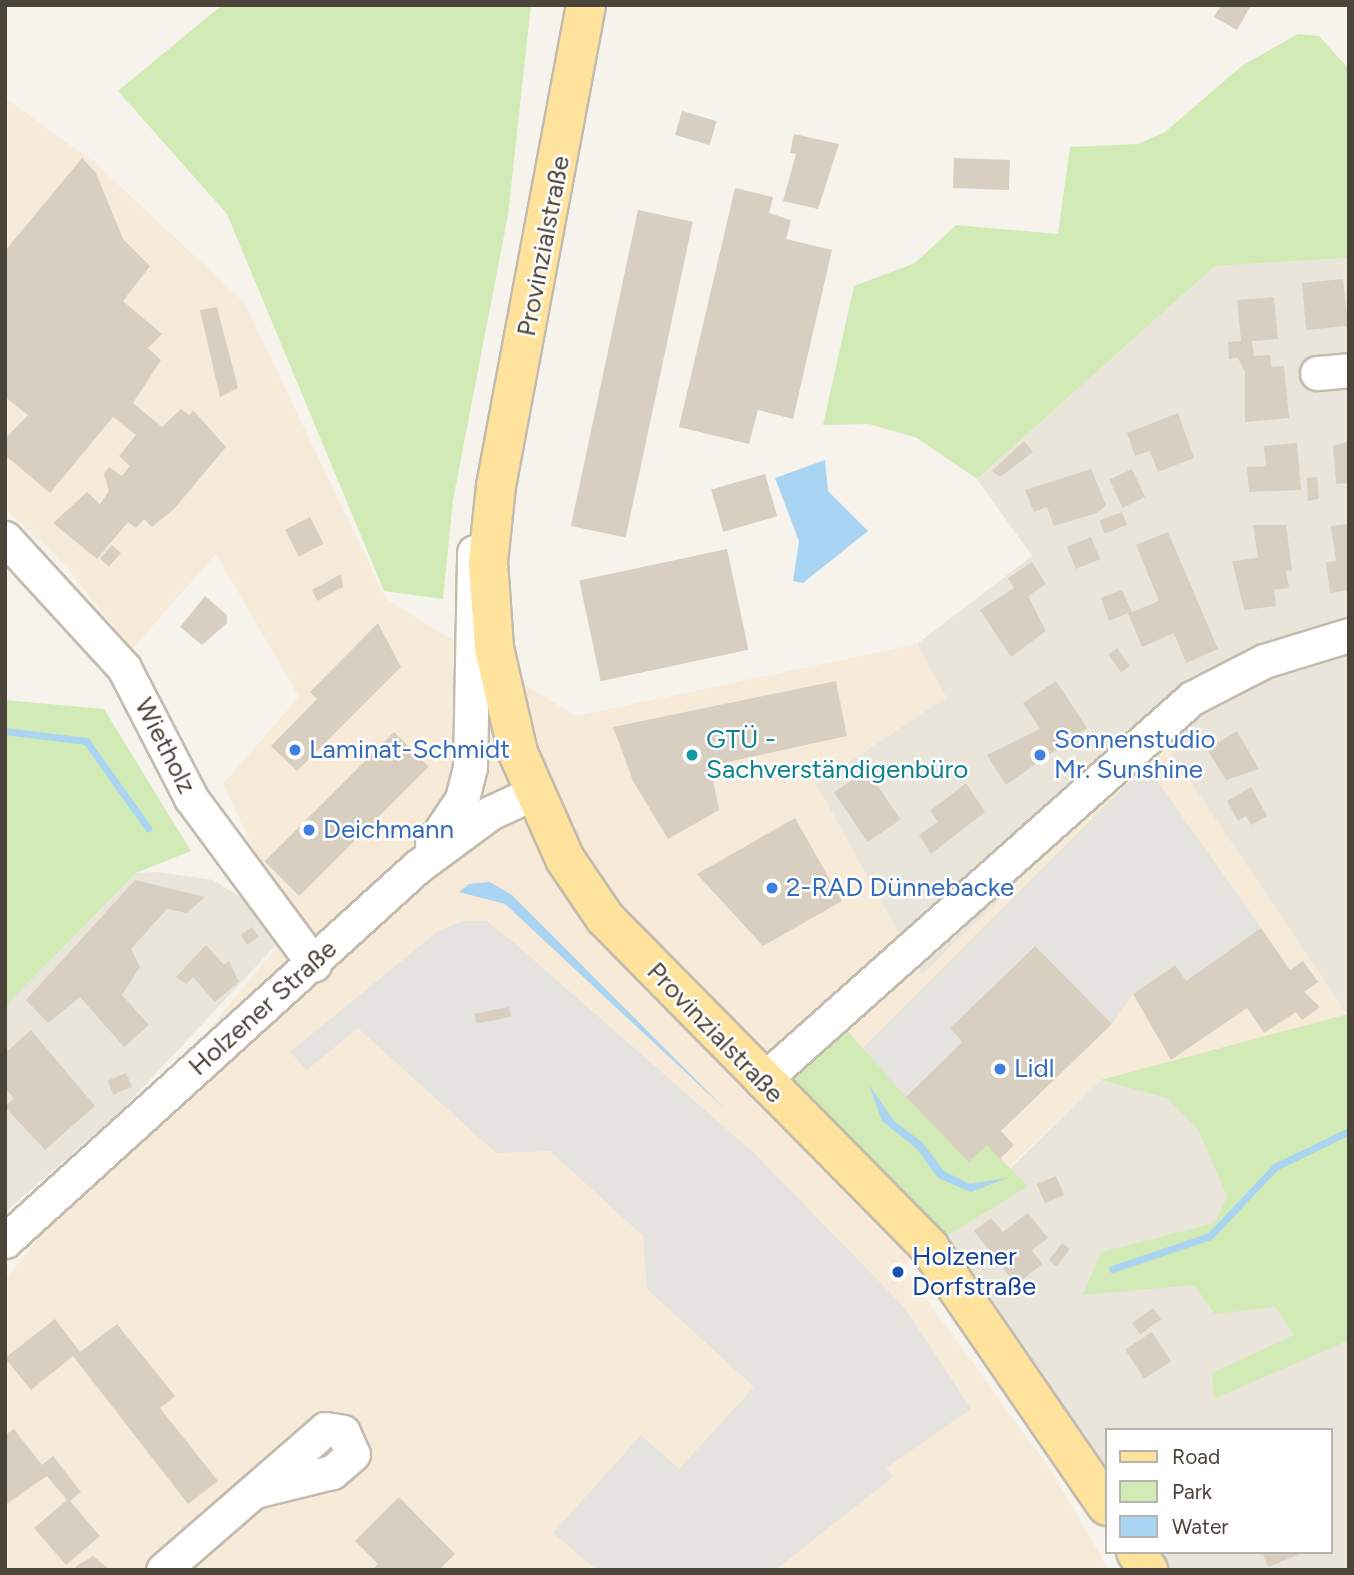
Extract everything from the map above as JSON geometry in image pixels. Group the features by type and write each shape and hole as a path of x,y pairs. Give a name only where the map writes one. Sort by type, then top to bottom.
{"main road":[{"name":"Provinzialstraße","path":"586,5 496,486 488,562 494,648 504,706 533,793 565,859 605,918 762,1081 929,1247 1106,1505"},
{"path":"1137,1554 1147,1570"}],"street":[{"name":"Provinzialstraße","path":"417,867 462,799 470,768 475,729 471,578 481,503 496,486"},
{"name":"Wietholz","path":"5,538 124,668 191,798 314,964"},
{"path":"762,1081 1192,698 1264,661 1349,635"},
{"name":"Holzener Straße","path":"5,1241 314,964 417,867 490,813 533,793"},
{"path":"163,1570 259,1490"}],"shaded area":[{"path":"5,98 95,163 244,302 386,599 576,716 917,644 946,697 816,784 922,975 1164,742 1347,1014 1101,1080 903,1267 1052,1472 1109,1570 5,1570 5,1280 291,929 223,784 299,697 216,554 132,649 56,555 5,510"},
{"path":"1349,258 1349,1570 1148,1570 1137,1554 1333,1554 1333,1428 1106,1428 1106,1505 929,1247 1101,1080 1163,742 922,975 816,784 946,697 917,644 1032,556 977,479 1215,266"},
{"path":"1146,765 1261,928 1186,981 1174,965 1133,994 1112,1024 1034,946 950,1028 962,1042 906,1097 863,1048"},
{"path":"157,872 213,880 291,929 119,1113 5,1212 5,1005 136,873"},
{"path":"462,921 486,921 512,941 754,1153 904,1307 971,1409 886,1468 893,1477 775,1570 597,1570 553,1533 641,1435 679,1469 754,1387 647,1289 643,1236 550,1151 496,1153 358,1028 307,1070 290,1052 437,932"}],"green space":[{"path":"222,5 531,5 508,215 453,500 443,599 384,591 227,214 118,91"},
{"path":"1298,34 1319,36 1349,69 1349,258 1215,266 977,479 917,438 869,424 823,425 854,286 915,263 956,225 1058,234 1070,147 1138,144 1165,132 1243,65"},
{"path":"5,700 104,709 191,851 136,873 5,1006"},
{"path":"1349,1014 1349,1340 1214,1399 1212,1373 1294,1335 1275,1307 1215,1314 1194,1285 1083,1295 1101,1252 1215,1223 1227,1197 1198,1129 1167,1098 1101,1080"},
{"path":"836,1019 969,1162 987,1145 1028,1186 929,1247 762,1081"}],"water":[{"path":"825,460 828,491 868,531 803,583 793,581 799,541 775,478"},
{"path":"490,882 512,895 725,1109 505,904 459,892 469,884"},
{"path":"869,1085 895,1122 922,1142 944,1171 970,1184 1007,1178 971,1192 938,1178 917,1149 882,1121"}],"building":[{"path":"1221,5 1251,5 1237,30 1214,17"},
{"path":"682,111 717,121 710,145 675,135"},
{"path":"794,134 839,144 818,209 783,201 796,154 790,153"},
{"path":"82,158 96,173 123,239 150,266 123,301 162,334 148,348 161,360 133,403 162,427 181,409 189,415 193,410 226,447 175,508 152,527 144,519 136,528 128,522 97,559 53,523 87,492 100,504 109,491 104,474 109,467 122,476 130,466 119,456 136,435 113,417 50,493 5,455 5,439 28,415 5,397 5,251"},
{"path":"954,158 1010,160 1009,190 953,188"},
{"path":"735,188 773,197 769,213 791,220 786,239 832,250 793,419 758,410 749,444 679,427"},
{"path":"638,210 693,222 626,538 571,526"},
{"path":"1343,279 1349,335 1346,326 1306,330 1302,283"},
{"path":"1274,297 1278,339 1252,341 1254,356 1270,355 1271,367 1284,366 1289,418 1245,422 1245,372 1238,358 1229,359 1228,342 1241,341 1237,300"},
{"path":"217,307 238,388 220,397 200,310"},
{"path":"1178,413 1194,458 1158,472 1150,451 1135,456 1127,433"},
{"path":"1024,441 1033,452 1000,477 992,471"},
{"path":"1349,441 1349,483 1336,484 1333,446"},
{"path":"1297,443 1301,490 1249,492 1247,467 1266,466 1264,446"},
{"path":"1091,469 1106,505 1097,513 1054,526 1047,507 1034,512 1025,490"},
{"path":"1132,469 1145,497 1122,508 1109,480"},
{"path":"765,474 777,516 723,532 711,489"},
{"path":"1317,477 1319,499 1308,501 1307,478"},
{"path":"1122,512 1127,525 1105,534 1100,521"},
{"path":"310,517 324,544 299,556 285,530"},
{"path":"1349,524 1349,590 1330,593 1326,562 1336,561 1331,526"},
{"path":"1253,525 1286,525 1292,570 1286,571 1289,588 1274,590 1276,606 1244,610 1232,561 1258,558"},
{"path":"1168,532 1218,649 1186,663 1174,633 1142,647 1128,613 1109,621 1101,598 1122,590 1132,612 1159,601 1136,545"},
{"path":"1091,537 1100,559 1076,569 1067,547"},
{"path":"112,545 121,553 109,566 100,558"},
{"path":"727,549 748,650 601,681 579,580"},
{"path":"1032,562 1046,584 1028,596 1046,631 1011,657 980,610 1014,588 1008,578"},
{"path":"341,574 343,587 317,601 312,590"},
{"path":"205,596 227,615 227,623 202,645 180,627"},
{"path":"378,623 401,667 297,771 271,746 317,699 310,692"},
{"path":"1117,648 1130,666 1121,672 1108,654"},
{"name":"GTÜ - Sachverständigenbüro","path":"836,681 847,736 710,766 719,810 668,839 633,781 613,727"},
{"path":"1056,681 1087,728 1006,785 987,755 1040,729 1023,703"},
{"path":"1237,731 1259,769 1226,780 1207,749"},
{"path":"394,732 429,767 299,896 265,861"},
{"path":"867,770 901,820 867,842 834,792"},
{"path":"966,783 985,812 931,854 919,835 938,822 930,811"},
{"path":"1251,787 1267,816 1251,825 1246,816 1238,821 1227,801"},
{"name":"2-RAD Dünnebacke","path":"795,818 842,901 763,946 697,874"},
{"path":"135,880 205,897 187,913 167,909 131,949 140,967 122,995 149,1025 124,1047 80,997 48,1023 26,1000"},
{"path":"252,927 259,937 247,945 241,935"},
{"path":"1261,928 1290,970 1303,961 1318,982 1304,992 1320,1007 1302,1020 1296,1012 1264,1033 1247,1008 1171,1060 1133,994 1175,965 1186,981"},
{"path":"206,945 224,965 229,961 239,982 215,1002 193,977 186,984 176,977"},
{"name":"Lidl","path":"1035,946 1112,1024 1001,1131 1014,1145 1000,1159 987,1145 969,1162 906,1097 962,1042 950,1028"},
{"path":"509,1007 511,1017 477,1023 475,1014"},
{"path":"31,1030 95,1106 45,1150 5,1107 14,1098 5,1088 5,1053"},
{"path":"126,1073 132,1087 113,1095 108,1081"},
{"path":"1056,1176 1064,1195 1045,1204 1037,1184"},
{"path":"1028,1213 1048,1238 1032,1250 1042,1264 1016,1285 974,1231 991,1218 1003,1232"},
{"path":"1062,1243 1070,1249 1057,1267 1049,1261"},
{"path":"1153,1308 1161,1319 1140,1335 1132,1323"},
{"path":"55,1319 80,1352 117,1324 175,1396 160,1408 218,1481 188,1504 73,1356 31,1390 5,1358"},
{"path":"1152,1332 1171,1361 1144,1379 1125,1349"},
{"path":"14,1429 42,1465 53,1456 81,1492 70,1501 100,1536 66,1565 34,1528 67,1500 47,1476 5,1505 5,1435"},
{"path":"399,1497 455,1554 439,1570 372,1570 378,1564 355,1541"},
{"path":"1263,1554 1300,1554 1268,1567"},
{"path":"93,1556 110,1570 77,1570 75,1567"}],"waterway":[{"path":"5,731 86,741 148,828"},
{"path":"1112,1269 1210,1236 1275,1167 1349,1131"}],"place":[{"name":"Laminat-Schmidt","path":"295,750"},
{"name":"GTÜ - Sachverständigenbüro","path":"692,755"},
{"name":"Sonnenstudio Mr. Sunshine","path":"1040,755"},
{"name":"Deichmann","path":"309,830"},
{"name":"2-RAD Dünnebacke","path":"772,888"},
{"name":"Lidl","path":"1000,1069"},
{"name":"Holzener Dorfstraße","path":"898,1272"}]}
